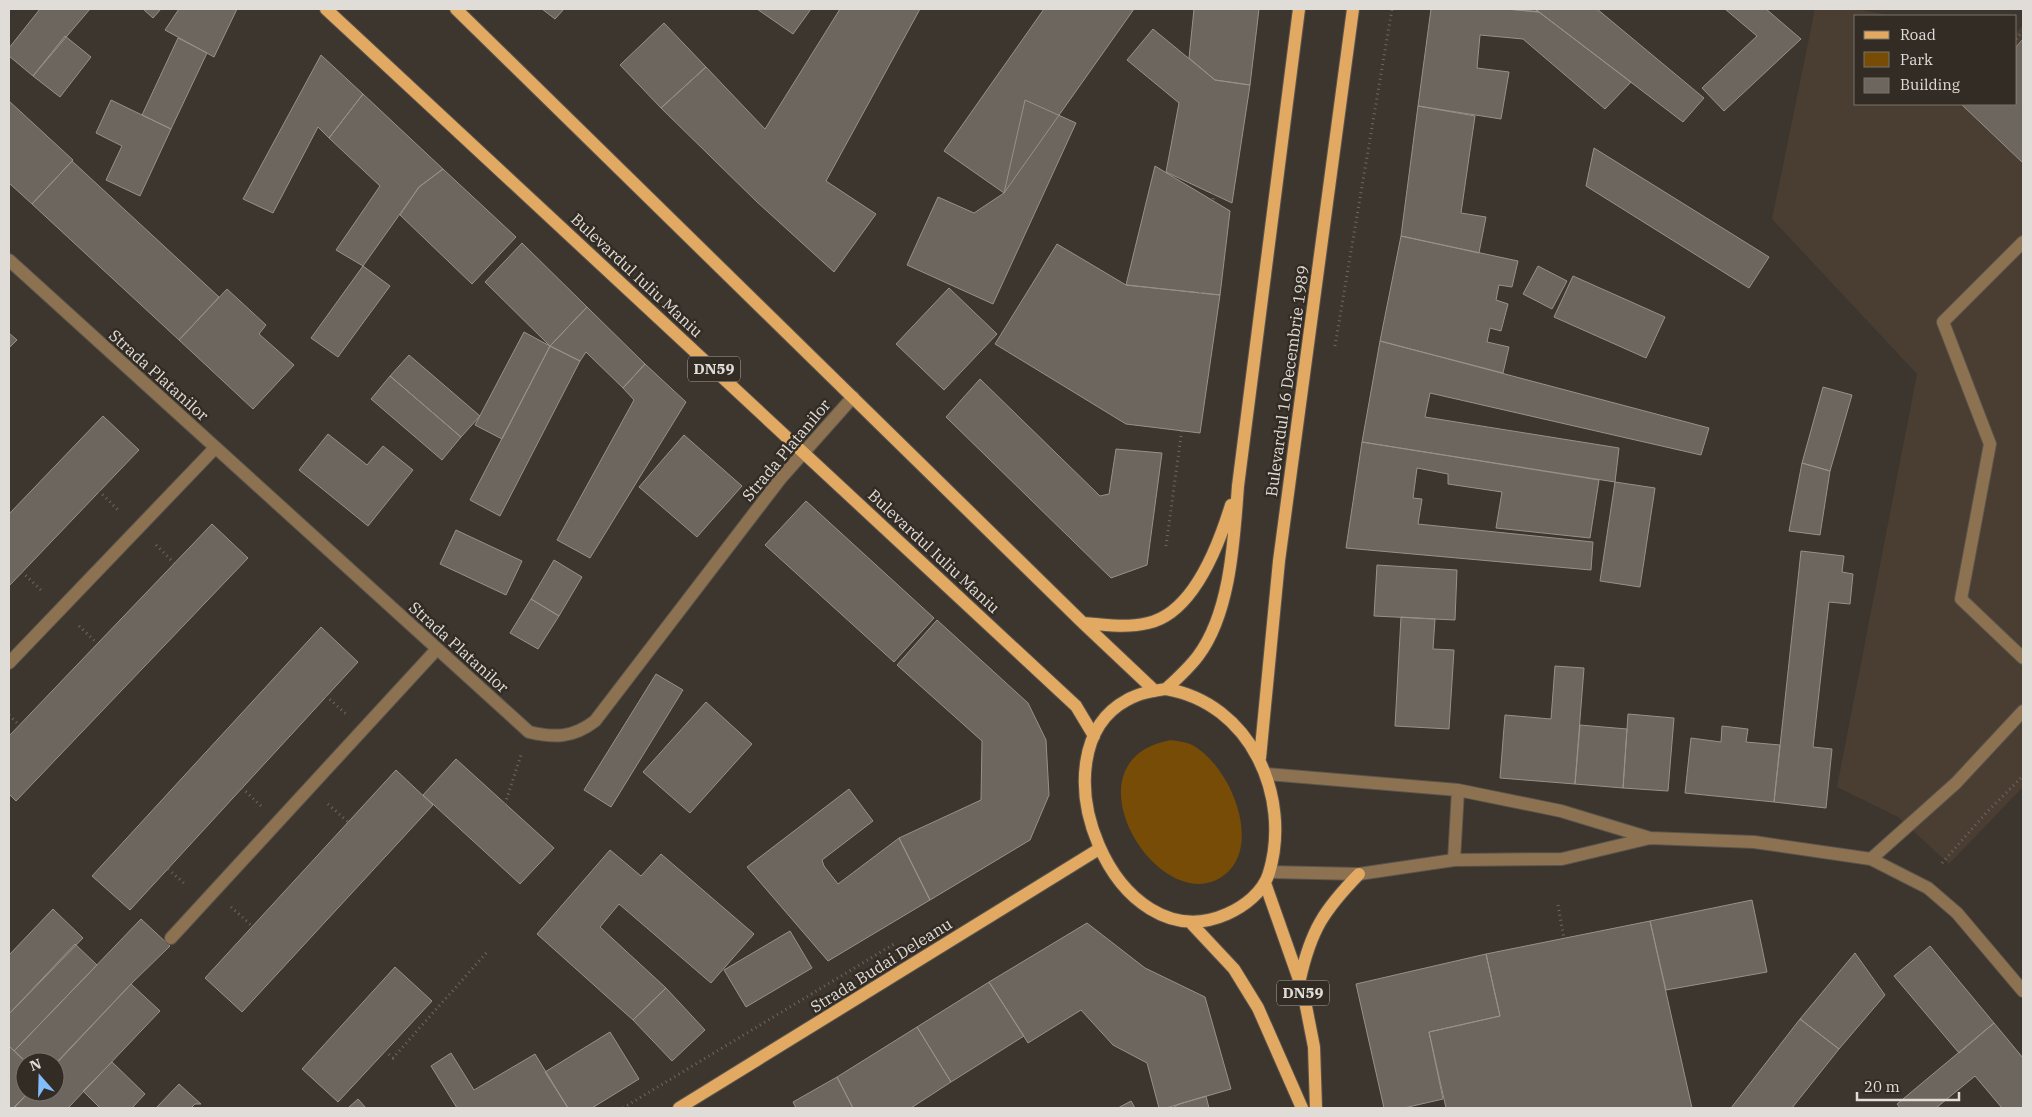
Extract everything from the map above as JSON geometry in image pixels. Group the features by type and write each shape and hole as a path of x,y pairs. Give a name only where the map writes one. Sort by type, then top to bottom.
{"main road":[{"name":"Bulevardul Iuliu Maniu","path":"326,9 1076,706 1094,736"},
{"path":"456,9 1083,623 1161,690"},
{"path":"1161,690 1200,654 1211,634 1225,590 1232,554 1238,486 1299,9"},
{"name":"Bulevardul 16 Decembrie 1989","path":"1260,758 1279,561 1353,9"},
{"path":"1083,623 1148,623 1160,620 1178,607 1202,576 1227,518 1238,486"},
{"path":"1161,690 1186,692 1208,704 1236,728 1260,758 1275,811 1276,831 1274,854 1267,877 1249,902 1216,919 1190,922 1170,918 1145,906 1127,890 1099,849 1092,834 1086,795 1089,754 1094,736 1102,722 1125,701 1161,690"},
{"name":"Strada Budai Deleanu","path":"679,1108 1099,849"},
{"path":"1300,979 1308,945 1319,921 1334,899 1359,874"},
{"name":"DN59","path":"1267,877 1300,979 1314,1047 1316,1108"},
{"name":"DN59","path":"1190,922 1234,969 1258,1008 1302,1108"}],"street":[{"path":"2023,242 1943,322 1990,444 1961,599 2023,658"},
{"name":"Strada Platanilor","path":"9,260 529,732 552,737 568,735 585,729 595,721 781,478 852,398"},
{"path":"9,663 215,448"},
{"path":"171,938 437,649"},
{"path":"1871,859 1956,783 2023,711"},
{"path":"1266,774 1458,790 1561,811 1650,838 1754,842 1871,859 1928,888 1957,913 2023,991"},
{"path":"1454,860 1458,790"},
{"path":"1267,877 1359,874 1454,860 1562,859 1650,838"}],"path":[{"path":"1166,546 1239,9"},
{"path":"1334,349 1392,9"},
{"path":"9,715 19,725"},
{"path":"505,804 529,732"},
{"path":"1942,863 1986,812 2023,776"},
{"path":"1558,905 1564,939"},
{"name":"Strada Budai Deleanu","path":"624,1108 902,939"},
{"path":"385,1051 393,1058 487,952"}],"shaded area":[{"path":"1815,9 1855,9 1888,15 1854,15 1854,105 2017,105 2017,32 2023,25 2023,787 1949,864 1898,817 1837,787 1917,374 1772,219"}],"green space":[{"path":"1171,740 1190,744 1204,754 1218,768 1229,786 1237,806 1241,826 1241,845 1235,862 1223,876 1198,884 1172,877 1149,858 1131,832 1122,804 1123,776 1139,753"}],"building":[{"path":"40,9 90,9 33,76 9,56 9,48"},
{"path":"143,9 161,9 153,18"},
{"path":"179,9 237,9 214,57 165,30"},
{"path":"542,9 564,9 555,19"},
{"path":"757,9 811,9 793,34"},
{"path":"840,9 920,9 826,181 876,214 834,272 757,202 661,108 706,67 765,129"},
{"path":"1044,9 1134,9 1004,193 944,151"},
{"path":"1194,9 1259,9 1250,85 1215,80 1189,58"},
{"path":"1431,9 1507,9 1539,12 1631,82 1605,109 1523,39 1480,35 1477,68 1509,72 1501,119 1418,106"},
{"path":"1507,9 1535,9 1539,12"},
{"path":"1535,9 1597,9 1704,98 1683,122"},
{"path":"1725,9 1766,9 1801,39 1724,111 1702,88 1757,36"},
{"path":"664,23 706,67 661,108 620,65"},
{"path":"1153,29 1215,80 1250,85 1232,203 1166,172 1179,103 1127,60"},
{"path":"65,36 91,57 60,97 33,76"},
{"path":"178,38 207,53 171,129 142,115"},
{"path":"2023,39 2023,163 1962,105 2017,105 2017,46"},
{"path":"321,55 363,94 329,138 318,127 273,213 243,199"},
{"path":"363,94 443,169 419,187 363,266 336,250 380,186 329,138"},
{"path":"111,100 171,129 140,196 106,180 122,146 96,133"},
{"path":"1025,100 1076,123 993,304 907,265 938,197 974,213 1004,193"},
{"path":"9,101 73,160 32,204 9,183"},
{"path":"1418,106 1475,116 1461,213 1486,217 1479,253 1401,236"},
{"path":"1594,148 1769,257 1749,288 1586,186"},
{"path":"72,161 219,297 179,340 32,204"},
{"path":"1155,166 1230,211 1220,295 1126,285"},
{"path":"443,169 516,237 472,284 400,215 419,187"},
{"path":"1401,236 1518,261 1512,287 1499,285 1496,300 1508,304 1501,331 1490,328 1487,342 1509,347 1503,373 1380,341"},
{"path":"522,243 587,307 550,346 485,282"},
{"path":"1057,244 1126,285 1220,295 1200,433 1126,424 995,344"},
{"path":"363,266 390,286 338,357 311,338"},
{"path":"1538,266 1567,281 1552,309 1523,294"},
{"path":"1573,276 1665,317 1646,358 1554,317"},
{"path":"949,288 997,334 944,390 896,344"},
{"path":"227,289 266,325 259,334 294,365 253,409 179,340"},
{"path":"587,307 645,364 623,388 586,352 580,361 550,346"},
{"path":"524,332 550,346 502,439 475,425"},
{"path":"9,333 17,340 9,348"},
{"path":"1380,341 1709,428 1701,455 1430,393 1425,417 1619,448 1615,482 1362,442"},
{"path":"550,346 580,361 500,516 470,500"},
{"path":"409,355 480,416 461,437 390,376"},
{"path":"645,364 686,402 590,558 557,540 634,400 623,388"},
{"path":"390,376 461,437 442,460 371,399"},
{"path":"980,379 1100,496 1109,494 1116,449 1162,453 1147,565 1111,578 946,417"},
{"path":"1823,387 1852,395 1830,471 1802,463"},
{"path":"103,416 139,450 9,586 9,514"},
{"path":"328,434 367,465 383,446 413,470 368,526 299,470"},
{"path":"684,435 742,486 697,537 639,487"},
{"path":"1362,442 1599,480 1590,538 1496,528 1502,492 1448,484 1448,474 1417,468 1413,498 1422,499 1418,524 1593,542 1591,570 1346,548"},
{"path":"1802,463 1830,471 1820,535 1789,531"},
{"path":"1615,482 1655,488 1640,587 1600,581"},
{"path":"806,501 934,618 894,662 765,545"},
{"path":"212,524 248,558 16,801 9,794 9,736"},
{"path":"456,530 522,561 506,595 440,564"},
{"path":"1801,551 1844,556 1842,572 1853,574 1850,604 1829,602 1813,747 1832,749 1826,808 1774,802"},
{"path":"554,560 582,577 559,616 531,599"},
{"path":"1377,565 1457,570 1455,620 1374,616"},
{"path":"531,599 559,616 538,649 510,633"},
{"path":"1401,617 1435,619 1433,649 1454,650 1449,729 1395,726"},
{"path":"937,620 1028,703 1046,740 1049,795 1030,840 930,900 899,838 981,800 982,741 897,665"},
{"path":"321,627 358,662 130,910 92,876"},
{"path":"1555,666 1584,668 1575,784 1500,778 1505,715 1551,719"},
{"path":"656,674 683,690 611,807 584,790"},
{"path":"706,702 752,744 690,813 643,772"},
{"path":"1628,714 1674,718 1668,791 1623,788"},
{"path":"1580,725 1627,729 1623,788 1575,784"},
{"path":"1722,726 1748,729 1746,742 1780,745 1774,802 1685,793 1691,738 1721,742"},
{"path":"456,759 554,848 520,884 423,795"},
{"path":"396,770 433,805 242,1012 205,978"},
{"path":"849,789 873,821 822,860 824,866 838,884 899,838 930,900 828,961 747,867"},
{"path":"610,850 641,876 661,854 754,934 711,983 619,904 600,927 666,988 633,1020 537,934"},
{"path":"1752,900 1767,972 1666,990 1650,921"},
{"path":"53,909 83,938 9,1014 9,955"},
{"path":"141,919 170,946 131,984 65,1054 65,1052 14,1051"},
{"path":"1650,921 1692,1108 1446,1108 1429,1032 1500,1016 1486,954"},
{"path":"1087,923 1145,968 1205,997 1231,1089 1166,1108 1159,1108 1147,1063 1113,1045 1081,1010 1028,1043 989,982"},
{"path":"790,931 812,968 746,1007 724,970"},
{"path":"75,944 97,965 14,1051 9,1046 9,1014"},
{"path":"1930,946 1994,1023 1959,1053 1894,976"},
{"path":"1855,953 1885,995 1839,1049 1800,1019"},
{"path":"1486,954 1500,1016 1429,1032 1443,1099 1404,1108 1384,1108 1356,984"},
{"path":"395,967 432,1001 338,1102 302,1069"},
{"path":"989,982 1024,1036 951,1082 917,1027"},
{"path":"131,984 160,1011 68,1108 13,1108 19,1102 65,1102 65,1053"},
{"path":"666,988 705,1030 672,1061 633,1020"},
{"path":"1800,1019 1839,1049 1792,1108 1731,1108"},
{"path":"1994,1023 2023,1058 2023,1108 2002,1108 1975,1076 1936,1108 1900,1108 1897,1104"},
{"path":"917,1027 951,1082 911,1108 853,1108 837,1077"},
{"path":"610,1032 639,1079 592,1108 568,1108 545,1072"},
{"path":"9,1046 15,1052 15,1102 20,1102 14,1108 9,1108"},
{"path":"451,1053 474,1090 535,1054 568,1108 457,1108 431,1066"},
{"path":"112,1062 145,1094 132,1108 100,1108 83,1091"},
{"path":"837,1077 853,1108 796,1108 793,1102"},
{"path":"179,1084 201,1104 195,1104 191,1108 156,1108"},
{"path":"1206,1096 1209,1108 1172,1108 1179,1104"},
{"path":"358,1099 366,1108 348,1108"},
{"path":"1131,1101 1135,1108 1118,1108"}]}
